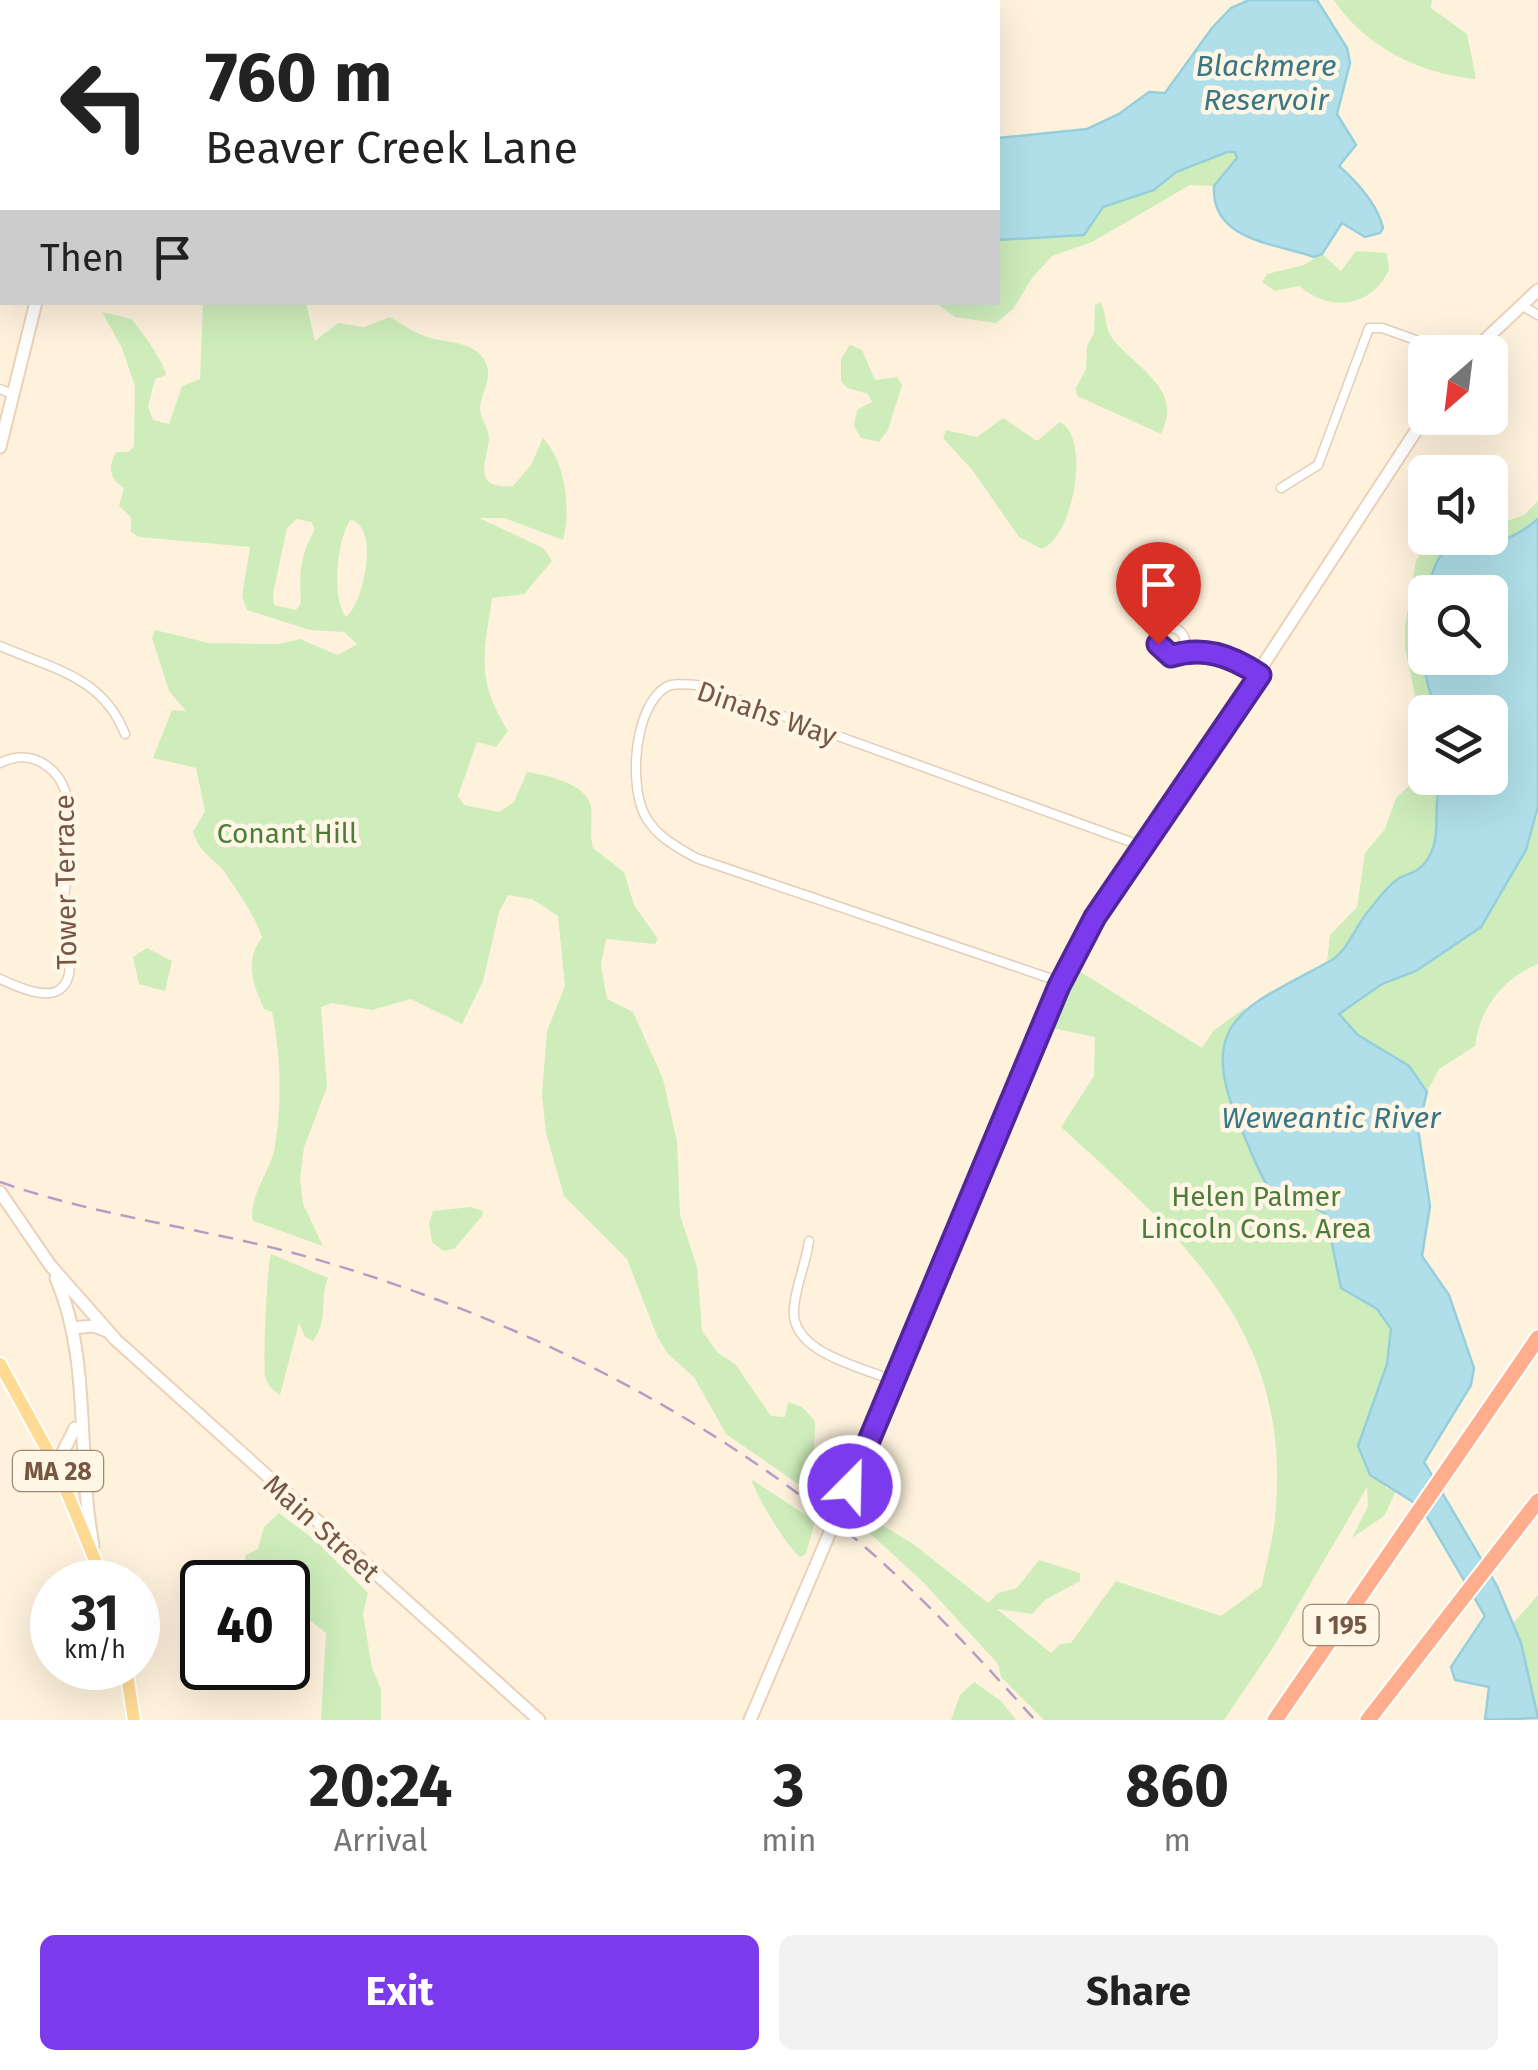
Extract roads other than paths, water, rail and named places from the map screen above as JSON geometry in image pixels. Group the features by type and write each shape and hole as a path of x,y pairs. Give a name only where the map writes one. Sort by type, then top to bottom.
{"highway":[{"name":"I 195","path":"1274,1720 1538,1338"},
{"name":"I 195","path":"1368,1720 1538,1501"}],"main road":[{"name":"MA 28","path":"0,1364 57,1469 96,1560"},
{"path":"129,1690 134,1720"}],"street":[{"path":"1489,335 1538,290"},
{"path":"1521,304 1538,315"},
{"path":"0,447 6,392 35,305"},
{"path":"1280,488 1318,465 1369,328 1408,340"},
{"path":"750,1720 1061,982 1095,917 1260,675 1320,575 1413,435"},
{"path":"0,646 100,692 117,712 125,734"},
{"path":"1183,650 1228,655 1260,675"},
{"name":"Dinahs Way","path":"1061,982 707,862 672,844 645,816 634,786 636,750 658,694 670,685 697,686 1142,846"},
{"name":"Tower Terrace","path":"0,764 16,758 37,760 64,784 69,803 63,920 69,972 61,989 53,993 0,979"},
{"name":"Main Street","path":"0,1192 50,1264 109,1332 539,1720"},
{"path":"809,1241 793,1311 798,1331 812,1346 894,1380"},
{"path":"50,1264 71,1323 96,1560"},
{"path":"71,1323 86,1313 97,1320"},
{"path":"71,1323 109,1332"},
{"path":"57,1469 74,1436 80,1404"},
{"path":"57,1469 82,1454"}],"water":[{"name":"Blackmere Reservoir","path":"1249,0 1317,0 1347,48 1350,63 1337,114 1356,145 1339,166 1371,202 1383,228 1380,233 1365,237 1342,223 1322,254 1314,257 1249,237 1223,219 1216,205 1214,186 1237,158 1235,152 1227,152 1176,172 1154,190 1103,207 1084,235 1000,240 1000,138 1087,129 1119,114 1149,92 1165,93 1231,8"},
{"name":"Weweantic River","path":"1538,519 1538,806 1526,850 1481,927 1416,971 1382,984 1339,1014 1358,1035 1409,1066 1427,1092 1418,1129 1430,1206 1422,1256 1449,1295 1474,1368 1471,1385 1424,1462 1497,1586 1521,1643 1538,1718 1485,1720 1489,1687 1455,1680 1451,1667 1485,1616 1421,1507 1370,1475 1358,1446 1387,1364 1391,1329 1377,1309 1341,1288 1326,1214 1289,1195 1274,1194 1265,1182 1241,1128 1223,1063 1226,1040 1236,1021 1273,992 1336,957 1385,890 1424,864 1434,843 1438,795 1508,795 1508,695 1431,695 1426,675 1508,675 1508,575 1432,575 1442,555 1508,555 1508,537"}],"railway":[{"path":"0,1182 78,1205 315,1259 389,1282 535,1340 606,1374 741,1454 866,1548 974,1653 1035,1720"}],"park label":[{"name":"Conant Hill","path":"287,833"},
{"name":"Helen Palmer Lincoln Cons. Area","path":"1256,1212"}]}
